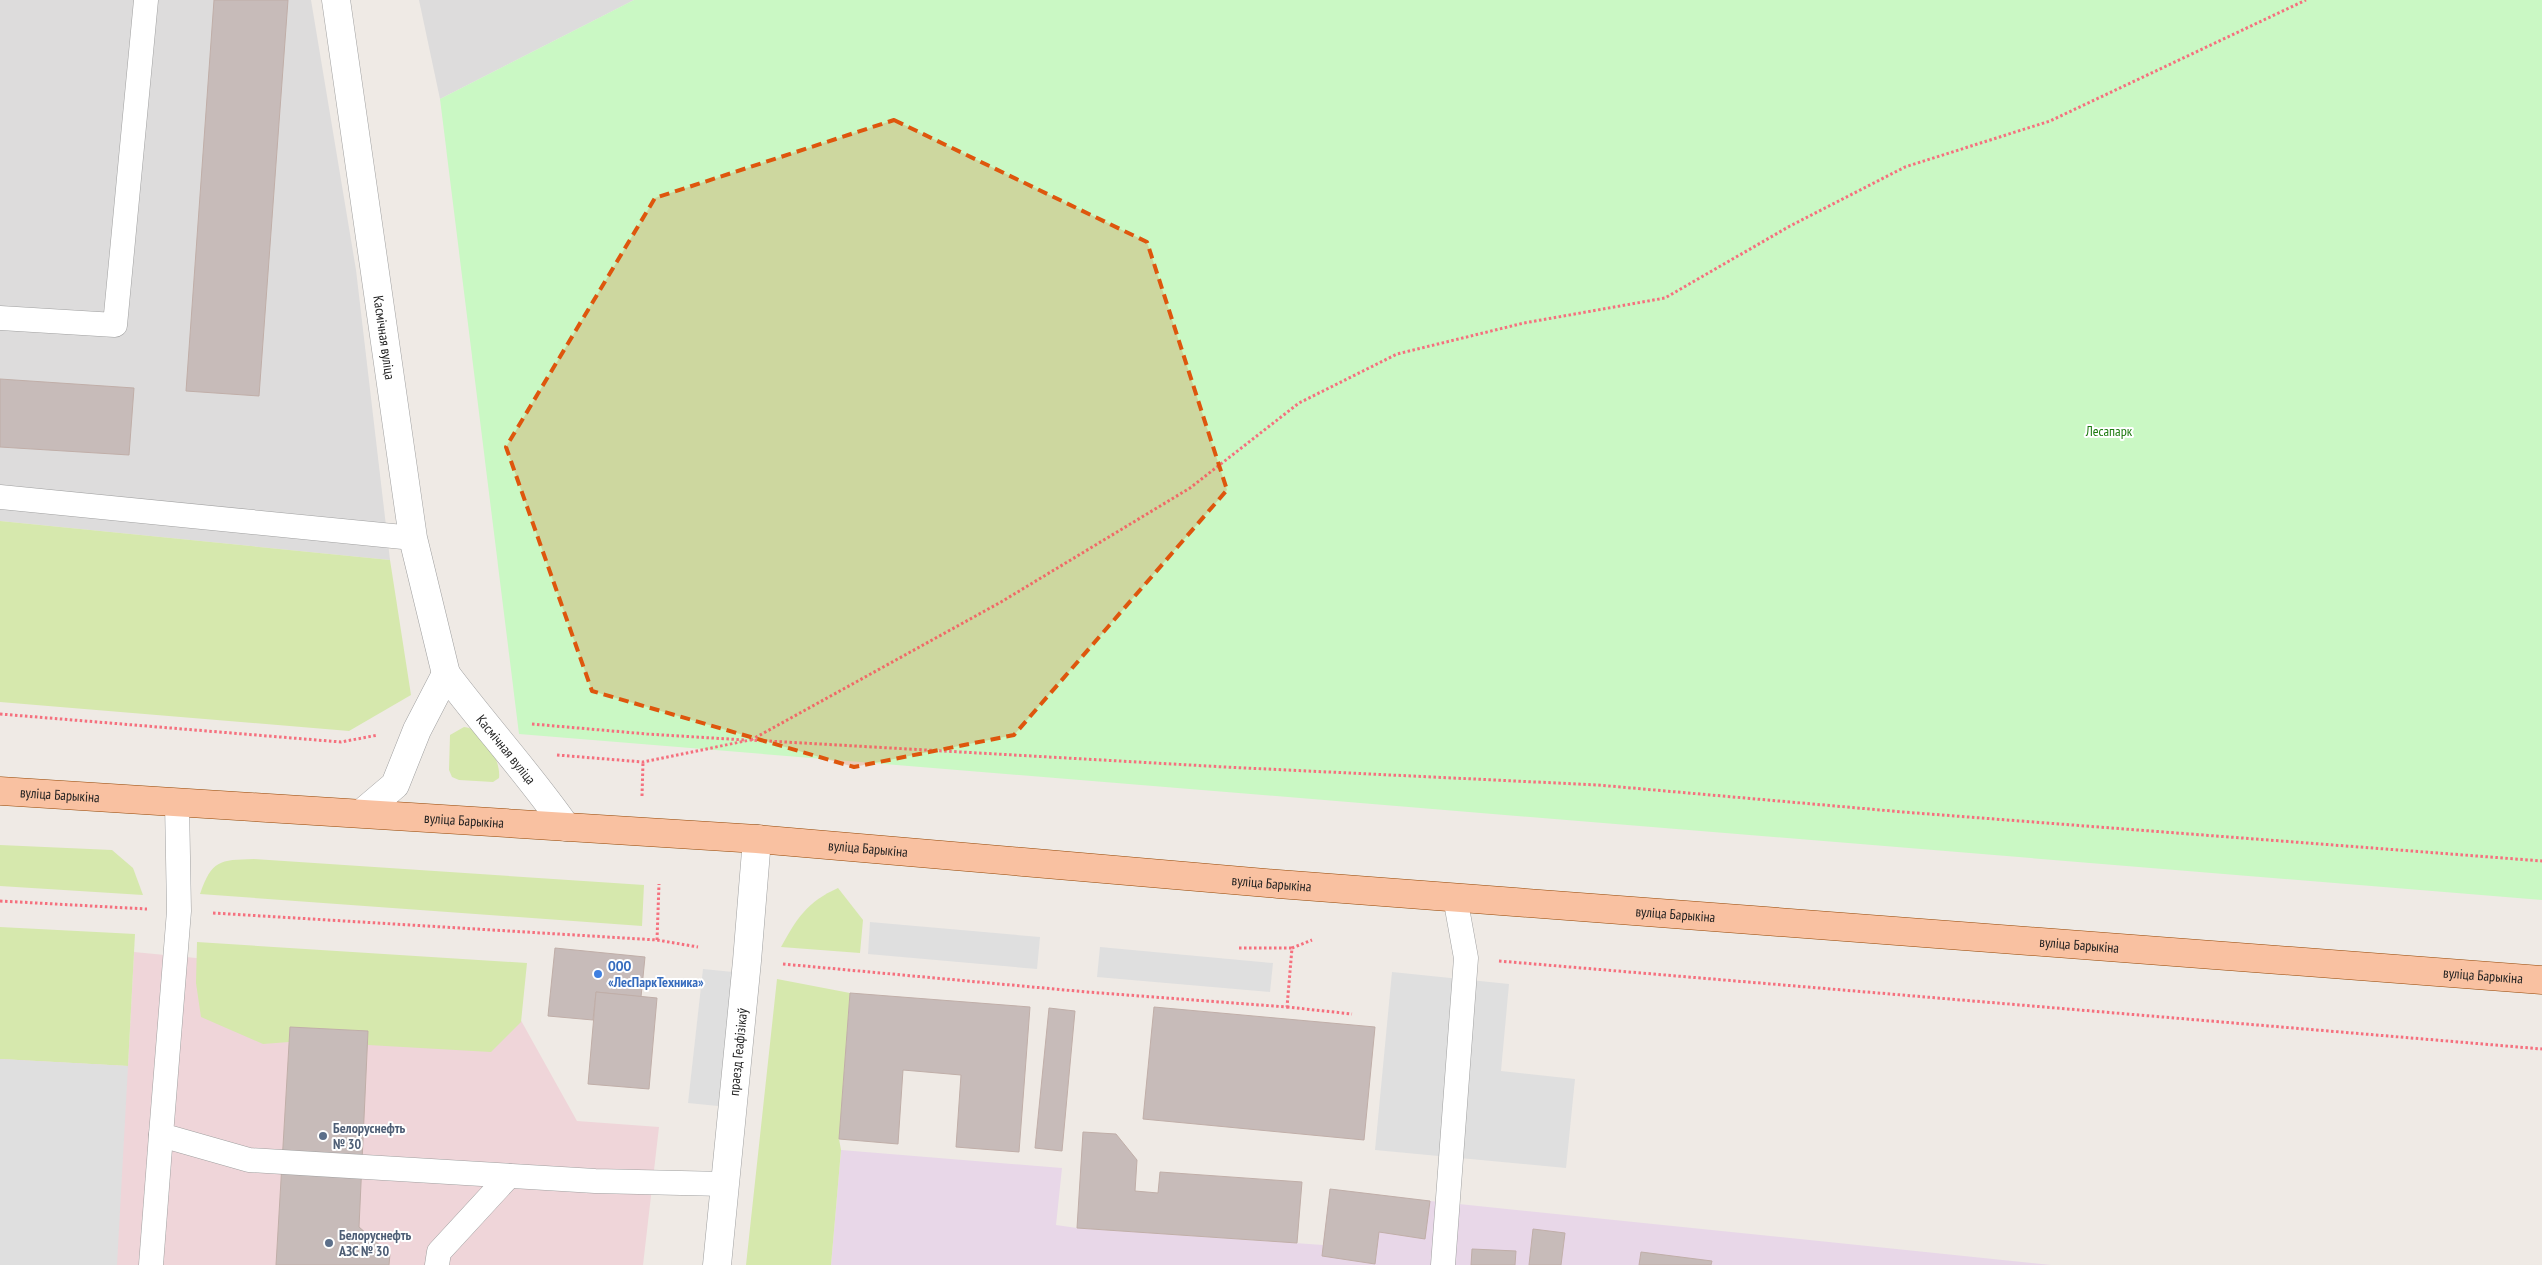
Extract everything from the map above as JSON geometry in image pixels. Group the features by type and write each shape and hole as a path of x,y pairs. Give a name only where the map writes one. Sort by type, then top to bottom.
{"main road":[{"name":"вуліца Барыкіна","path":"0,791 757,839 1278,884 2542,980"}],"street":[{"name":"Касмічная вуліца","path":"336,0 413,538 446,674 484,725 539,788 566,827"},
{"path":"362,813 395,785 417,730 446,674"},
{"name":"праезд Геафізікаў","path":"717,1265 748,961 757,839"}],"lane":[{"path":"0,318 115,326 146,0"},
{"path":"0,497 413,538"},
{"path":"151,1265 179,911 177,803"},
{"path":"1443,1265 1466,958 1455,897"},
{"path":"161,1135 248,1160 595,1181 724,1184"},
{"path":"437,1265 439,1252 509,1176"}],"path":[{"path":"555,755 643,762 750,740 1010,597 1190,488 1299,403 1397,354 1524,323 1665,298 1790,226 1905,167 2050,121 2306,0"},
{"path":"0,714 341,742 385,734"},
{"path":"523,723 750,740 1225,767 1598,785 1903,812 2542,861"},
{"path":"642,799 643,762"},
{"path":"657,940 659,884"},
{"path":"0,901 657,940 698,947"},
{"path":"1239,948 1292,948 1312,940"},
{"path":"1287,1007 1292,948"},
{"path":"1466,958 2542,1048"},
{"path":"780,964 1352,1014"}],"highlighted area":[{"path":"894,120 1147,242 1227,490 1014,735 854,767 592,691 506,447 655,198"}],"shaded area":[{"path":"0,0 311,0 356,270 390,560 0,521"},
{"path":"419,0 634,0 440,99"},
{"path":"870,922 1040,937 1037,969 868,954"},
{"path":"1100,947 1273,963 1270,992 1097,977"},
{"path":"134,952 196,958 494,972 577,1121 659,1127 643,1265 0,1265 0,1059 128,1066"},
{"path":"703,969 733,972 718,1106 688,1103"},
{"path":"1392,972 1509,984 1501,1071 1575,1079 1566,1168 1375,1150"},
{"path":"0,1059 128,1066 117,1265 0,1265"},
{"path":"841,1150 1062,1168 1056,1225 1077,1228 1323,1245 1330,1189 2051,1265 831,1265"}],"green space":[{"name":"Лесапарк","path":"634,0 2542,0 2542,900 519,734 440,99"},
{"path":"0,521 390,560 411,695 349,731 0,702"},
{"path":"464,727 481,733 493,751 498,766 499,778 493,782 459,780 452,777 449,770 450,735"},
{"path":"0,845 112,850 133,868 143,895 0,886"},
{"path":"254,859 644,885 642,926 200,894 209,874 218,864 232,860"},
{"path":"838,888 863,920 860,953 781,947 804,912 818,899"},
{"path":"0,927 135,934 128,1066 0,1059"},
{"path":"197,942 527,963 521,1022 491,1052 368,1045 368,1031 290,1027 289,1042 263,1044 201,1017 196,983"},
{"path":"777,979 850,993 839,1139 841,1150 831,1265 746,1265"}],"building":[{"path":"214,0 288,0 259,396 186,391"},
{"path":"0,379 134,388 129,455 0,447"},
{"name":"ООО «ЛесПаркТехника»","path":"555,948 645,957 641,997 596,992 593,1020 548,1016"},
{"path":"596,992 657,998 649,1089 588,1084"},
{"path":"850,993 1030,1007 1019,1152 956,1147 961,1075 903,1070 898,1144 839,1139"},
{"path":"1154,1007 1375,1027 1364,1140 1143,1119"},
{"path":"1049,1008 1075,1011 1062,1151 1035,1148"},
{"name":"Белоруснефть № 30","path":"290,1027 368,1031 359,1227 390,1254 389,1265 276,1265"},
{"path":"1083,1132 1116,1134 1137,1160 1135,1191 1158,1193 1160,1172 1302,1182 1297,1243 1077,1228"},
{"path":"1330,1189 1430,1201 1425,1239 1379,1232 1375,1264 1322,1256"},
{"path":"1533,1229 1565,1233 1561,1265 1529,1265"},
{"path":"1472,1249 1516,1251 1515,1265 1471,1265"},
{"path":"1641,1252 1712,1261 1711,1265 1639,1265"}],"place":[{"name":"ООО «ЛесПаркТехника»","path":"598,974"},
{"name":"Белоруснефть № 30","path":"323,1136"},
{"name":"Белоруснефть АЗС № 30","path":"329,1243"}]}
